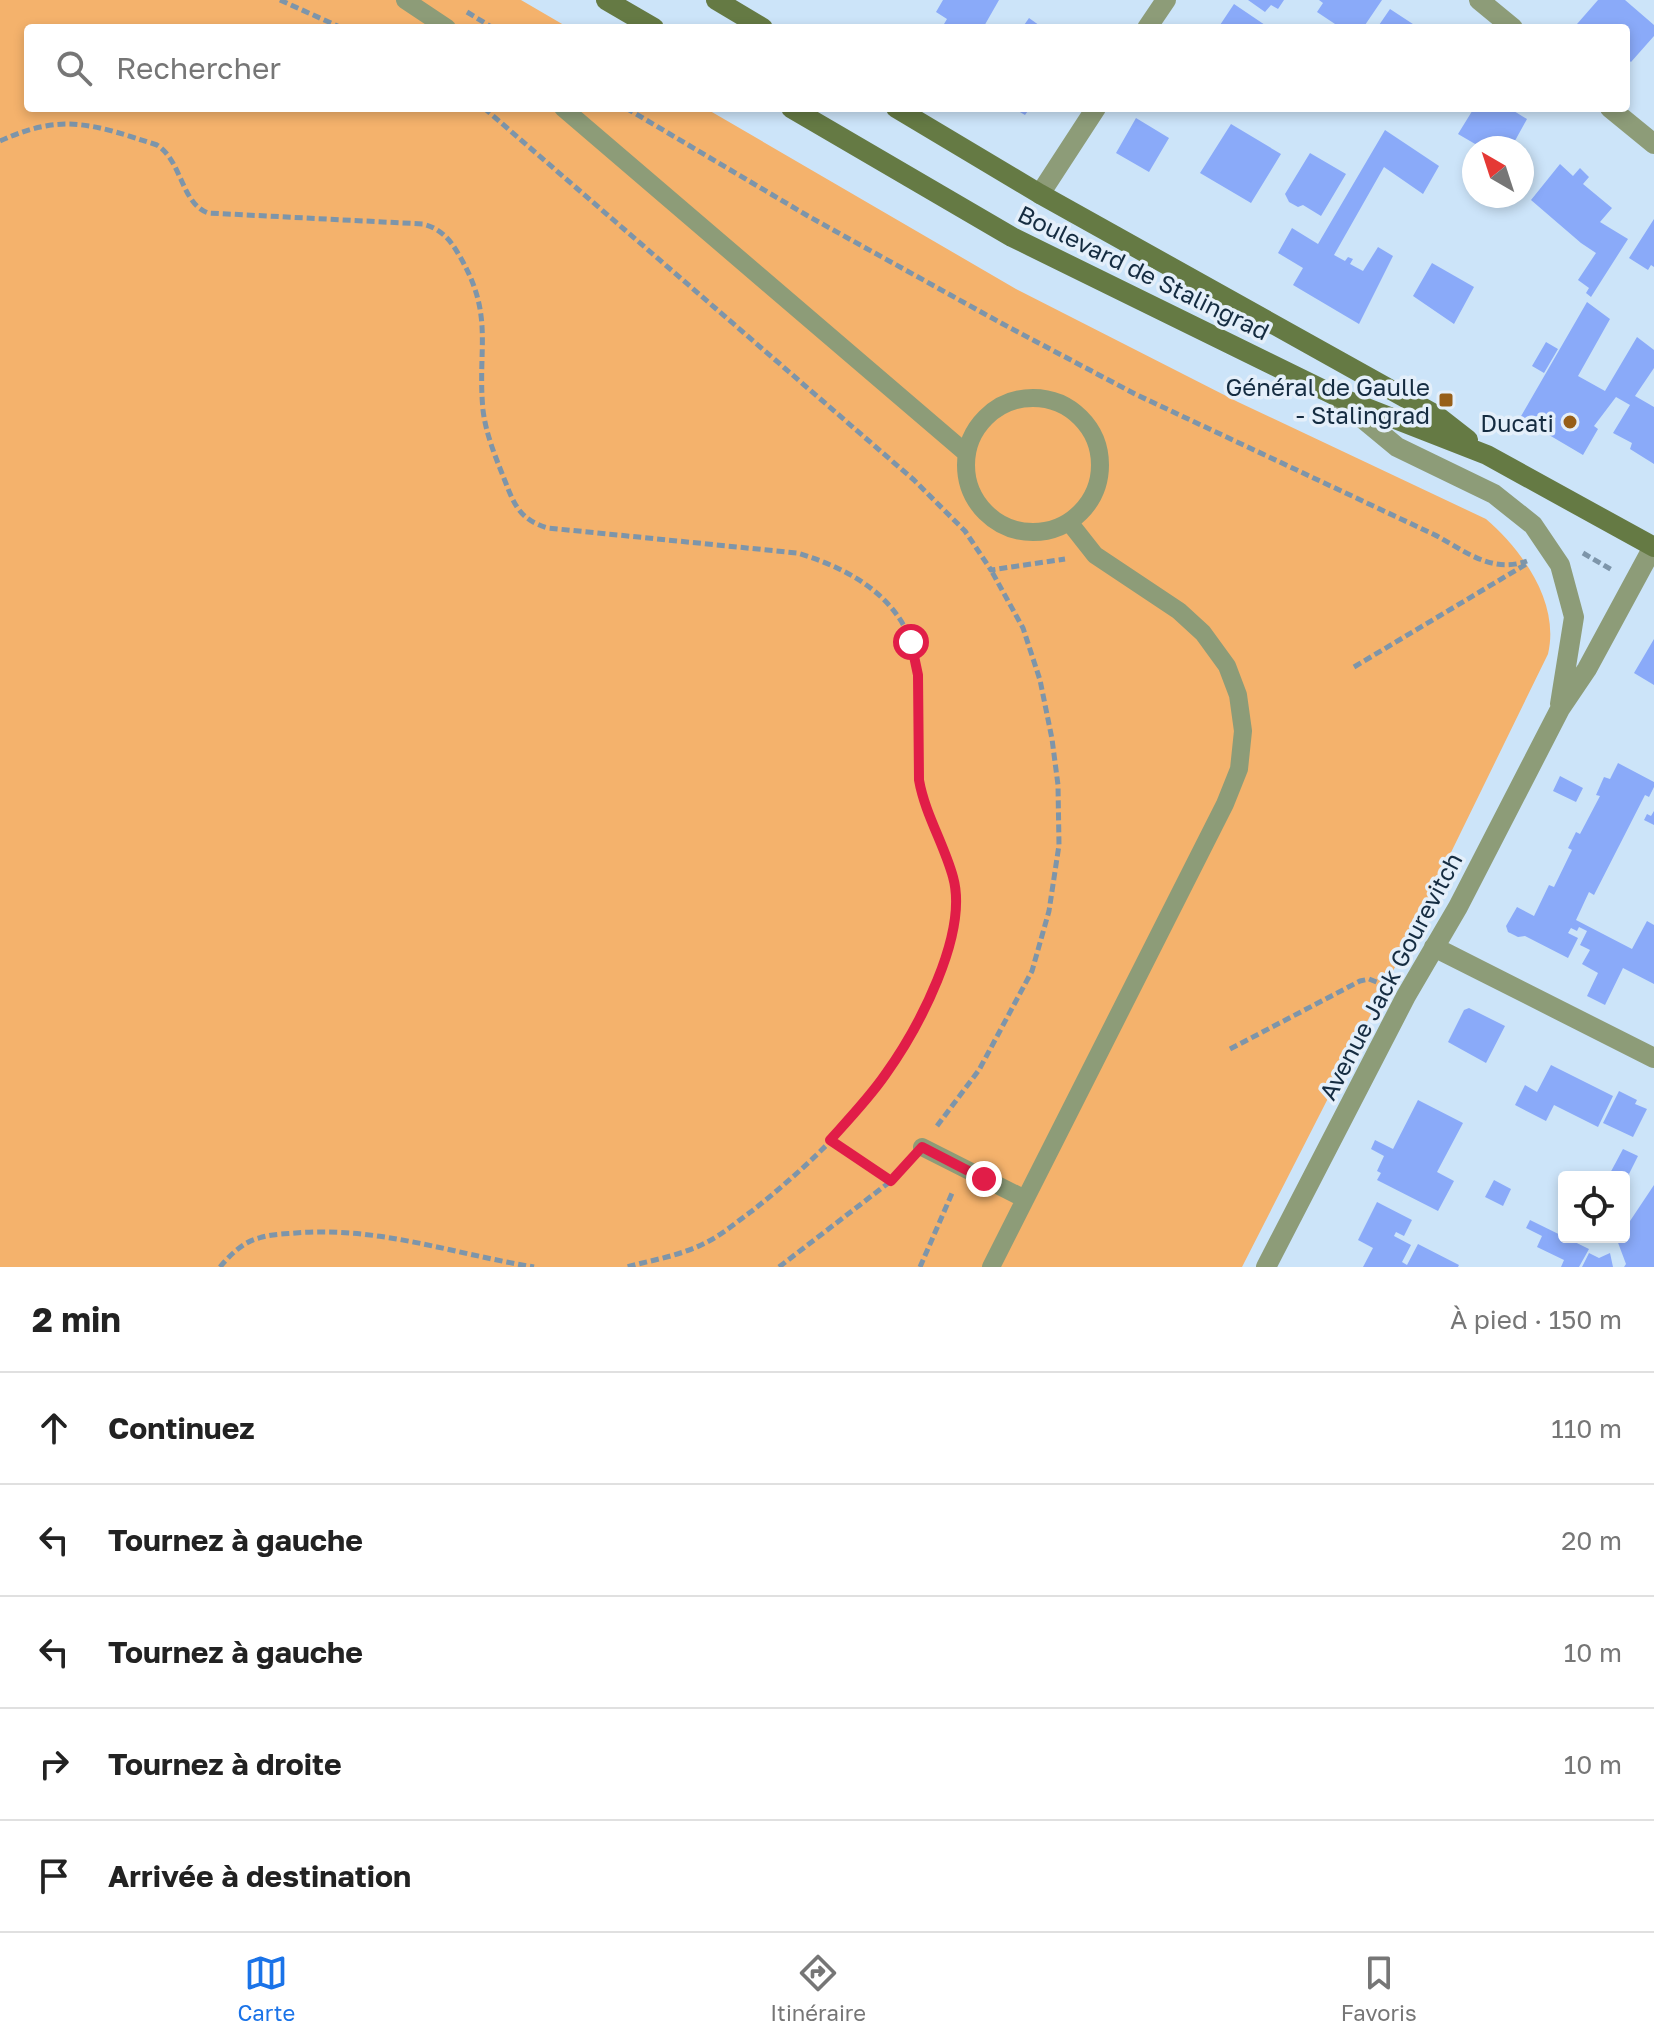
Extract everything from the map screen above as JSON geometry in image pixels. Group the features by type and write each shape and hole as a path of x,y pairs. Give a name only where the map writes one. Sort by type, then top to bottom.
{"main road":[{"path":"606,0 647,24"},
{"path":"716,0 756,24"},
{"name":"Boulevard de Stalingrad","path":"798,112 1012,237 1336,396 1487,455 1653,547"},
{"name":"Boulevard de Stalingrad","path":"903,112 1040,194 1436,415 1487,455"}],"street":[{"path":"1150,24 1166,0"},
{"path":"1479,0 1508,24"},
{"path":"1040,194 1093,112"},
{"path":"1615,112 1654,144"},
{"name":"Avenue Jack Gourevitch","path":"1336,396 1397,447 1494,494 1533,525 1552,551 1560,565 1574,617 1560,709"},
{"name":"Avenue Jack Gourevitch","path":"1266,1267 1560,709 1587,669 1653,547"},
{"path":"1434,947 1654,1058"}],"lane":[{"path":"405,0 441,24"},
{"path":"568,112 966,453"},
{"path":"1028,398 1051,400 1071,409 1087,425 1097,444 1100,466 1096,488 1085,507 1069,522 1048,531 1026,532 1005,527 987,514 973,497 966,476 966,453 974,433 988,415 1006,403 1028,398"},
{"path":"991,1267 1225,804 1239,769 1243,731 1238,695 1227,666 1203,633 1168,602 1095,555 1069,522"},
{"path":"922,1147 1025,1199"}],"path":[{"path":"280,0 333,24"},
{"path":"489,112 914,480 965,531 1023,628 1040,680 1058,785 1059,845 1049,911 1032,971 979,1070 922,1147 891,1181 779,1267"},
{"path":"633,112 882,258 1135,394 1435,535 1482,561 1506,566 1536,558 1511,576 1354,667"},
{"path":"0,141 40,126 84,124 157,145 167,152 194,204 208,213 423,224 435,228 453,244 476,287 483,320 483,409 487,431 509,492 525,519 548,528 797,553 841,568 859,579 896,613 911,642 918,675 917,758 922,797 953,877 956,911 942,970 887,1072 830,1140 766,1199 707,1242 626,1267"},
{"path":"1552,551 1568,544 1632,582"},
{"path":"991,570 1095,555"},
{"path":"1230,1049 1360,981 1373,980 1388,987"},
{"path":"830,1140 891,1181"},
{"path":"920,1267 963,1168"},
{"path":"220,1267 230,1255 258,1238 312,1232 380,1235 534,1267"}],"shaded area":[{"path":"0,0 521,0 562,24 24,24 24,112 712,112 1016,289 1238,402 1486,519 1525,562 1543,597 1549,616 1548,654 1395,967 1242,1267 0,1267"}],"building":[{"path":"943,0 999,0 985,24 944,24 947,19 936,12"},
{"path":"1248,0 1284,0 1278,9 1271,5 1265,12"},
{"path":"1319,0 1382,0 1366,24 1335,24 1317,12 1323,3"},
{"path":"1598,0 1625,0 1654,25 1654,36 1631,62 1630,24 1577,24"},
{"path":"1234,4 1264,24 1221,24"},
{"path":"1390,9 1413,24 1380,24"},
{"path":"1472,112 1516,112 1527,119 1518,136 1458,134"},
{"path":"1136,118 1169,138 1149,172 1116,153"},
{"path":"1231,124 1281,154 1251,203 1200,173"},
{"path":"1385,130 1439,166 1423,194 1384,167 1334,255 1345,261 1348,257 1353,259 1350,264 1363,271 1378,247 1393,256 1359,324 1293,285 1303,268 1278,253 1292,228 1318,244"},
{"path":"1310,153 1346,174 1321,216 1303,205 1298,207 1289,202 1285,194"},
{"path":"1560,164 1573,176 1580,168 1589,177 1583,184 1612,208 1600,222 1628,239 1591,297 1586,293 1589,288 1578,280 1596,253 1534,203 1534,196"},
{"path":"1654,219 1654,267 1651,265 1648,270 1629,258"},
{"path":"1432,263 1474,287 1454,324 1413,296"},
{"path":"1587,302 1610,319 1578,376 1605,391 1637,337 1654,350 1654,368 1635,396 1654,407 1654,464 1630,449 1632,443 1613,433 1630,405 1616,397 1594,426 1598,429 1583,455 1520,418"},
{"path":"1546,342 1558,349 1544,373 1532,366"},
{"path":"1654,639 1654,685 1634,673"},
{"path":"1618,763 1654,782 1654,787 1649,797 1645,795 1594,895 1589,892 1576,920 1632,949 1647,921 1654,925 1654,984 1623,968 1605,1005 1587,996 1598,973 1582,964 1590,950 1580,945 1587,931 1579,927 1577,931 1571,928 1568,933 1578,938 1568,958 1525,936 1518,937 1508,932 1506,926 1517,907 1534,916 1549,885 1554,887 1572,850 1568,848 1576,832 1580,834 1600,796 1596,795 1604,777 1610,779"},
{"path":"1560,776 1583,788 1576,802 1553,791"},
{"path":"1654,811 1654,825 1644,820 1647,814 1651,816"},
{"path":"1469,1008 1505,1026 1486,1063 1448,1042 1464,1010"},
{"path":"1551,1065 1613,1096 1598,1127 1554,1105 1546,1121 1515,1105 1525,1085 1537,1092"},
{"path":"1619,1091 1647,1109 1633,1137 1603,1123"},
{"path":"1418,1100 1463,1123 1437,1172 1454,1181 1438,1211 1377,1180 1381,1173 1377,1171 1384,1156 1371,1149 1375,1140 1393,1149"},
{"path":"1623,1149 1638,1156 1630,1172 1611,1171"},
{"path":"1494,1180 1511,1189 1503,1206 1485,1197"},
{"path":"1654,1185 1654,1267 1624,1267 1626,1264 1618,1243 1630,1243 1630,1221"},
{"path":"1377,1202 1412,1220 1404,1236 1396,1232 1394,1236 1411,1245 1402,1262 1407,1265 1418,1244 1458,1267 1363,1267 1373,1248 1358,1240"},
{"path":"1530,1220 1558,1234 1558,1243 1577,1243 1589,1249 1579,1267 1561,1267 1564,1260 1537,1247 1542,1236 1526,1228"},
{"path":"1589,1253 1599,1258 1610,1253 1613,1267 1582,1267"}],"place":[{"name":"Général de Gaulle - Stalingrad","path":"1446,400"},
{"name":"Ducati","path":"1570,422"}],"route":[{"path":"911,642 918,675 919,780 922,797 953,877 956,895 954,927 942,970 913,1028 873,1091 830,1140 891,1181 922,1147 984,1179"}]}
